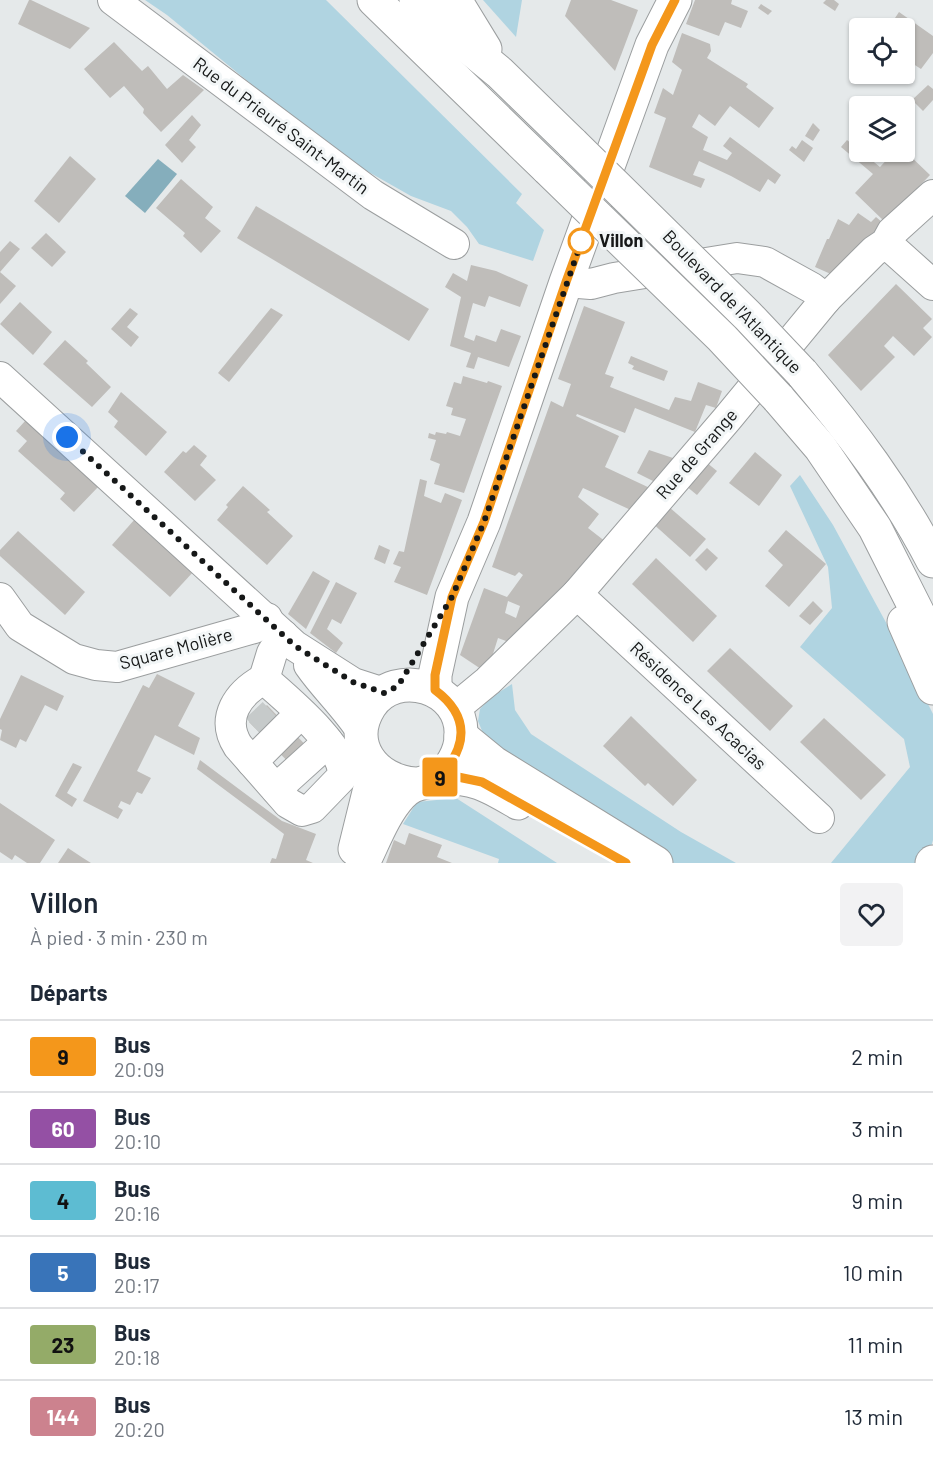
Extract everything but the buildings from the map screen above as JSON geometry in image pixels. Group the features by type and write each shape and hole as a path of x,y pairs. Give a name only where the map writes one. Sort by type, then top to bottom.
{"main road":[{"name":"Boulevard de l'Atlantique","path":"374,0 722,338 778,398 820,447 850,489 884,543 933,643"},
{"name":"Boulevard de l'Atlantique","path":"416,0 444,27 500,73 741,308 802,373 841,418 869,456 896,495 933,561"},
{"path":"455,0 500,73"},
{"path":"652,45 658,0"},
{"path":"351,863 372,780 371,763 363,742 363,723 370,706 391,690 452,597 484,522 566,282 652,45 675,0"},
{"path":"884,543 885,578 933,688"},
{"path":"363,863 391,807 401,794 427,781 454,760 459,749 450,712 435,675 452,597"},
{"path":"391,690 417,685 450,712 494,763 656,863"},
{"path":"371,763 391,779 427,781 458,777 482,782 626,863"}],"street":[{"name":"Rue du Prieuré Saint-Martin","path":"113,0 372,195 454,244"},
{"name":"Rue de Grange","path":"450,712 488,681 577,594 728,419 826,299 874,250 886,243 892,232 933,195"},
{"path":"886,243 933,285"},
{"path":"566,282 591,284 737,258 765,262 812,288 826,299"},
{"path":"0,377 282,633 353,682 391,690"},
{"name":"Résidence Les Acacias","path":"577,594 819,818"},
{"name":"Square Molière","path":"0,598 10,624 74,658 96,665 117,667 254,628 282,633"},
{"path":"264,679 245,692 234,708 231,730 233,737 285,746 264,679 272,653 282,633"},
{"path":"282,633 320,681 353,717 362,732"}],"shaded area":[{"path":"145,0 326,0 522,194 516,203 544,230 533,261 479,244 467,227 451,211 411,196 335,153 167,15"},
{"path":"483,0 522,0 516,37"},
{"path":"158,159 177,174 145,213 125,196"},
{"path":"800,475 833,525 933,714 933,840 930,850 920,863 831,863 910,767 904,739 800,647 832,608 828,567 790,486"},
{"path":"512,684 515,710 531,734 681,832 736,863 674,863 584,809 487,743 478,721 480,709 490,698"},
{"path":"456,798 557,863 498,863 499,859 403,824 417,802"}],"tunnel":[{"path":"256,729 273,713"}],"bus line":[{"name":"9","path":"626,863 482,782 458,777 439,777 448,769 459,749 461,728 454,709 446,698 435,690 435,675 452,597 484,522 566,282 652,45 675,0"}],"place":[{"name":"Villon","path":"581,241"}],"route":[{"path":"67,437 295,646 353,682 384,693 398,686 452,597 484,522 583,237 581,241"}]}
